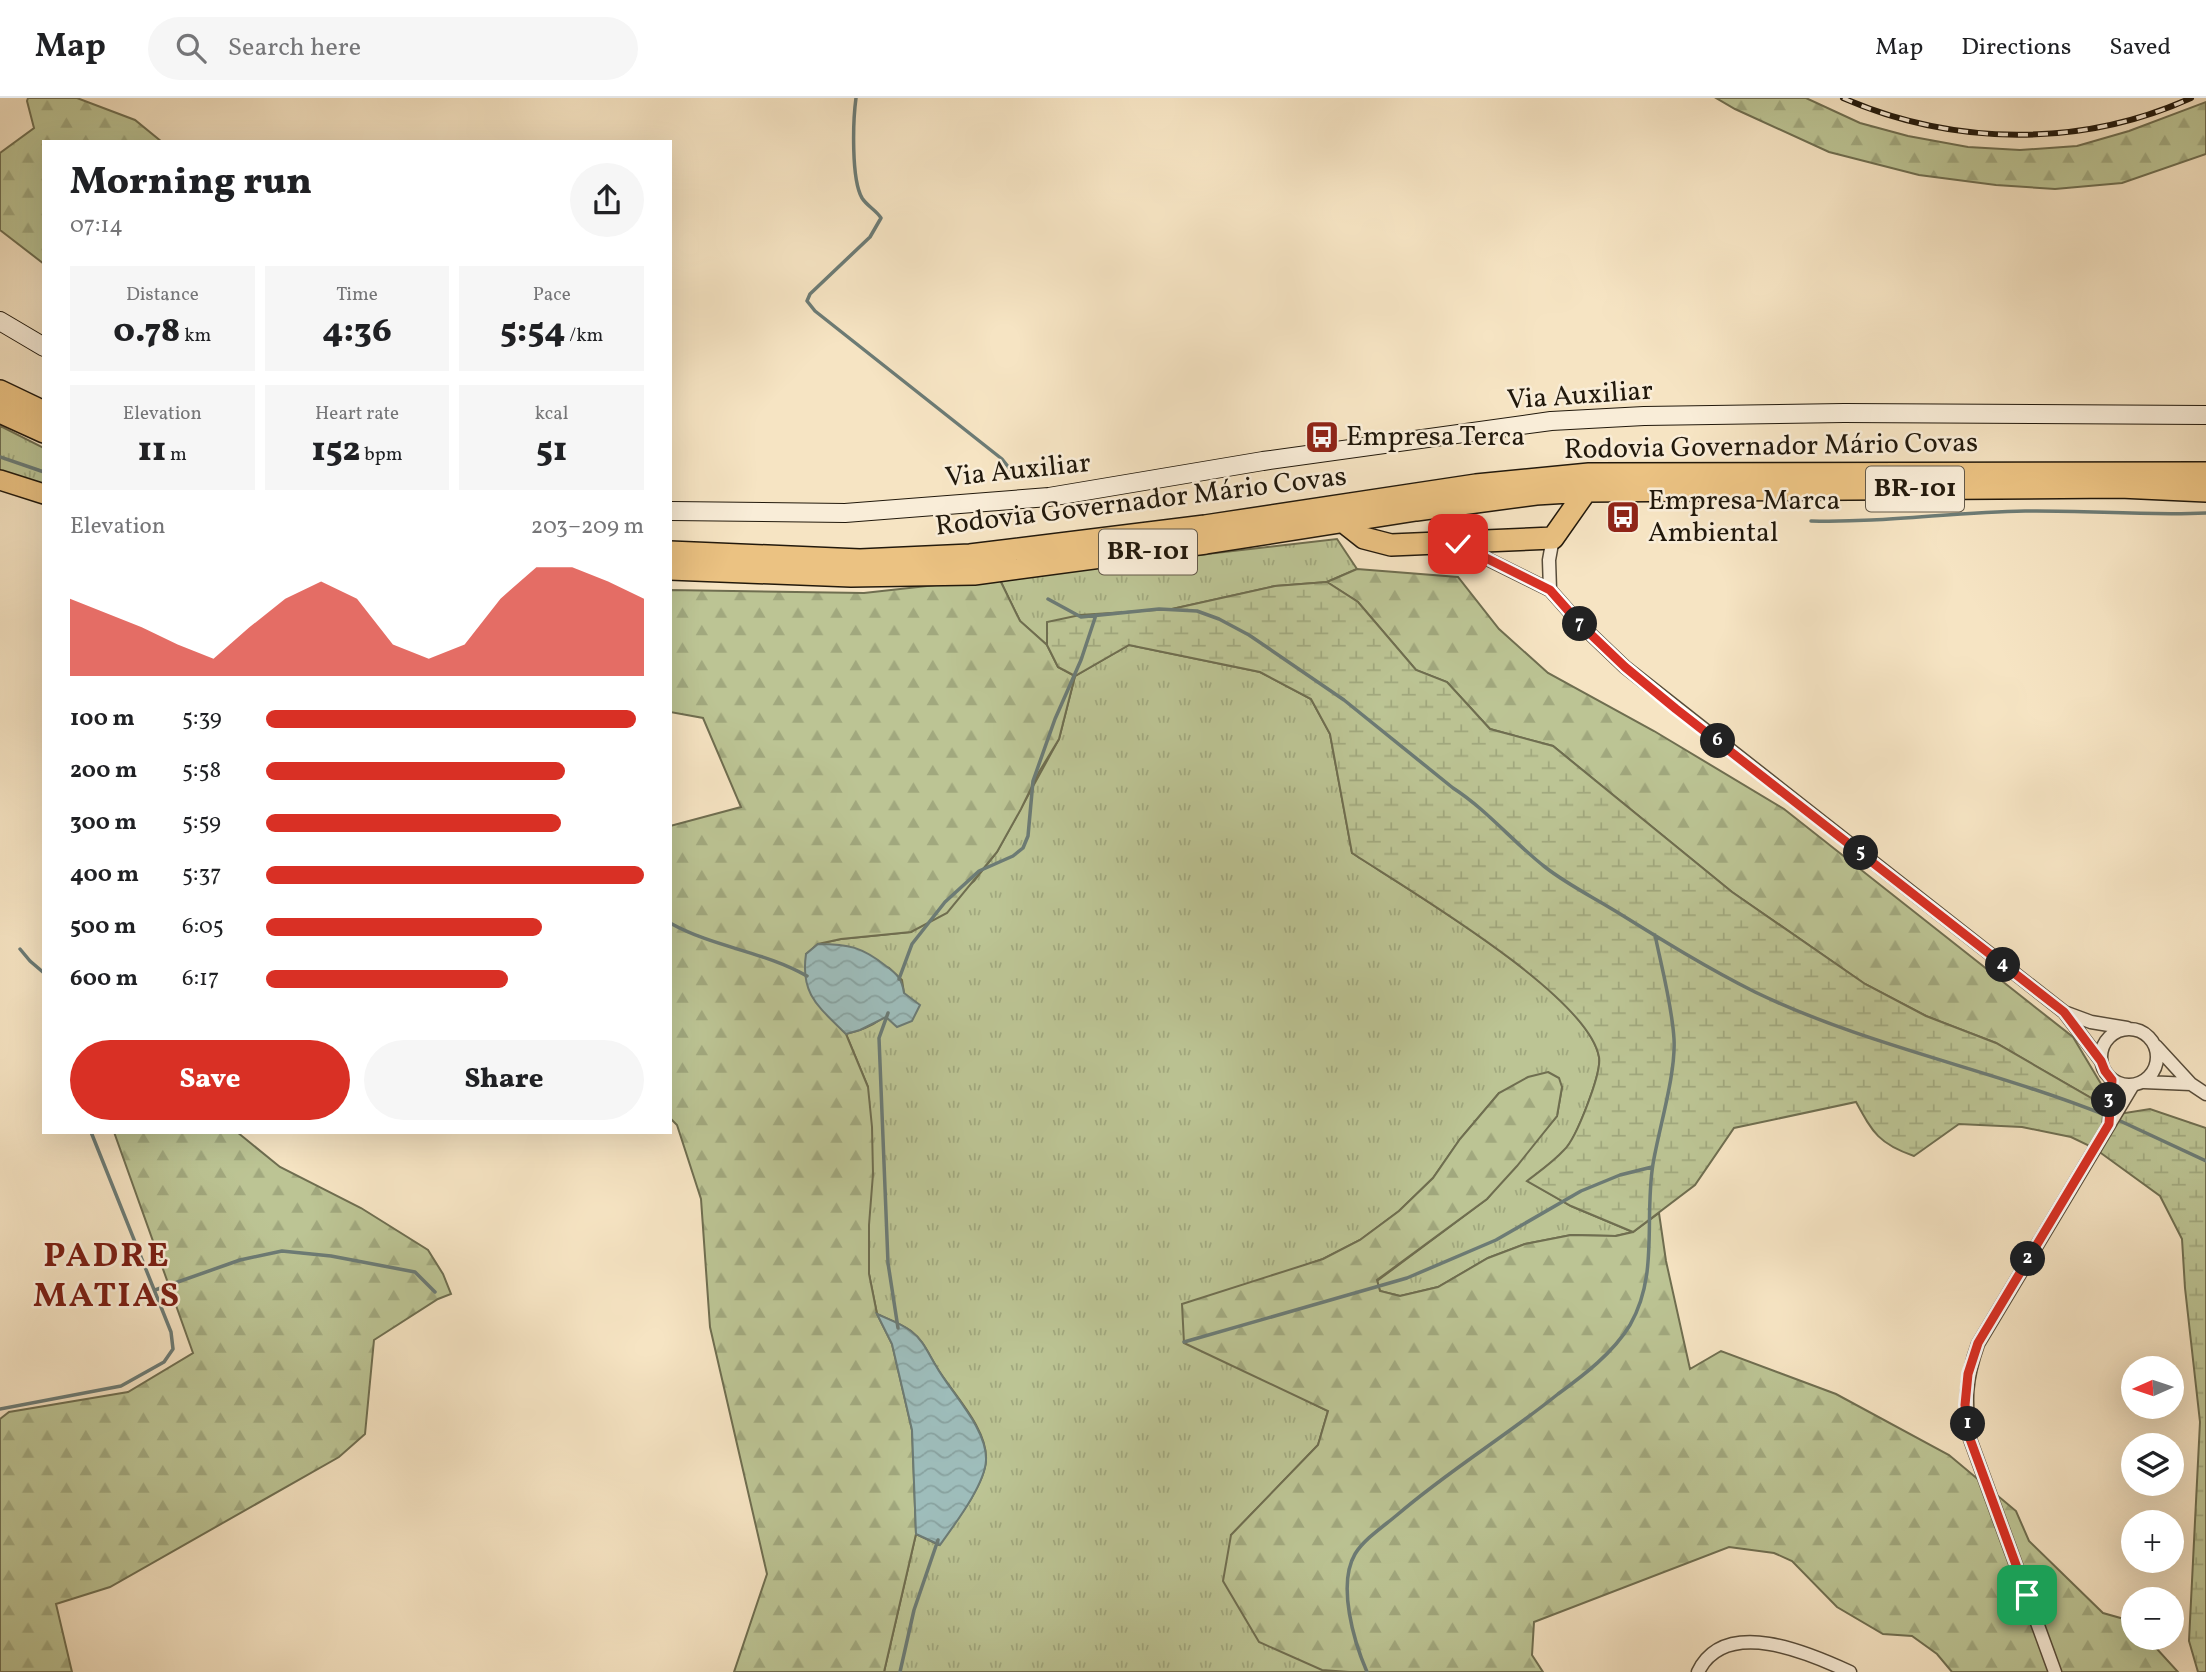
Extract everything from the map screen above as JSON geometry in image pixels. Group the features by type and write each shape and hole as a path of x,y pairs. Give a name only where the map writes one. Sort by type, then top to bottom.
{"highway":[{"path":"0,388 42,411"},
{"path":"0,412 42,431"},
{"name":"Rodovia Governador Mário Covas","path":"672,552 860,560 970,555 1205,526 1476,485 1589,474 2206,473"},
{"name":"Rodovia Governador Mário Covas","path":"672,569 851,576 974,574 1061,564 1536,494 1586,491 2106,488 2206,491"},
{"path":"1345,523 1364,538 1391,545 1553,538 1586,491"}],"main road":[{"path":"0,480 42,493"}],"street":[{"path":"0,321 42,346"},
{"name":"Via Auxiliar","path":"672,511 845,513 1049,497 1263,461 1551,421 1644,416 1844,413 2206,415"},
{"path":"1550,590 1549,560 1553,538"},
{"path":"1458,544 1550,590 1581,625 1636,676 2064,1012 2112,1080 2122,1085 2191,1084"},
{"path":"2064,1012 2091,1022 2147,1034 2191,1084 2206,1094"},
{"path":"2101,1061 2102,1050 2115,1032 2137,1030"},
{"path":"2055,1672 1970,1439 1965,1405 1968,1374 1978,1343 2109,1124 2138,1084 2152,1074 2157,1065 2158,1054 2154,1043"},
{"path":"2109,1124 2112,1080"},
{"path":"1698,1672 1709,1655 1727,1646 1771,1643 1798,1650 1850,1672"}],"green space":[{"path":"28,98 77,98 135,120 160,140 42,140 42,262 0,230 0,153 34,128"},
{"path":"1716,98 1806,98 1860,123 1908,136 1968,147 2020,150 2077,146 2129,131 2206,102 2206,154 2122,183 2055,189 1996,185 1919,175 1829,152"},
{"path":"0,426 42,447 42,494 0,479"},
{"path":"1337,539 1357,569 1327,582 1275,586 1172,609 1047,623 1047,645 1020,621 999,578"},
{"path":"1357,569 1458,577 1499,629 1548,673 1654,731 1784,809 2073,1037 2119,1114 1996,1043 1926,1016 1865,984 1732,892 1553,746 1490,729 1447,682 1416,670 1358,602 1327,582"},
{"path":"999,578 1020,621 1047,645 1058,667 1075,676 1059,739 997,852 947,913 911,932 841,939 818,944 806,954 827,1015 846,1034 868,1087 873,1174 869,1274 877,1314 892,1344 912,1430 916,1534 884,1672 734,1672 767,1574 710,1327 701,1199 677,1125 672,1120 672,825 741,807 703,718 672,712 672,590 864,593"},
{"path":"1327,582 1358,602 1416,670 1447,682 1490,729 1553,746 1732,892 1865,984 1926,1016 1996,1043 2119,1114 2150,1109 2206,1128 2206,1672 2198,1672 2189,1641 2200,1422 2182,1239 2160,1196 2094,1148 2071,1137 2022,1127 1959,1124 1914,1156 1893,1147 1878,1136 1856,1102 1734,1128 1695,1185 1633,1232 1571,1206 1527,1181 1569,1144 1587,1105 1599,1057 1587,1032 1564,1004 1492,945 1352,853 1330,734 1311,699 1260,672 1129,645 1075,676 1058,667 1047,645 1047,622 1080,615 1172,609 1275,586"},
{"path":"1129,645 1260,672 1311,699 1330,734 1352,853 1451,917 1531,974 1563,1004 1587,1032 1599,1057 1599,1065 1587,1105 1565,1150 1528,1181 1571,1206 1633,1232 1615,1236 1571,1235 1525,1244 1488,1258 1438,1287 1400,1296 1380,1291 1377,1281 1487,1199 1557,1116 1562,1087 1499,1093 1460,1139 1433,1178 1399,1211 1360,1240 1323,1259 1275,1276 1262,1378 1328,1411 1318,1445 1231,1535 1322,1669 1349,1672 884,1672 916,1534 939,1545 968,1504 980,1481 986,1460 985,1448 975,1423 919,1338 903,1326 877,1314 869,1274 868,1087 846,1034 866,1028 886,1014 904,993 902,980 889,968 818,944 911,932 974,881 997,852 1059,739 1075,676"},
{"path":"1548,1072 1559,1078 1562,1087 1557,1116 1487,1199 1377,1280 1380,1291 1400,1296 1438,1287 1488,1258 1525,1244 1571,1235 1616,1236 1633,1232 1659,1213 1666,1261 1690,1369 1721,1351 1836,1394 1949,1455 2016,1511 2029,1541 2103,1613 2121,1618 2121,1650 2158,1650 2178,1672 1952,1672 1937,1654 1912,1636 1883,1634 1837,1607 1792,1561 1774,1553 1729,1547 1534,1622 1532,1655 1543,1672 1322,1670 1259,1642 1223,1581 1231,1535 1318,1445 1328,1411 1184,1343 1182,1304 1323,1259 1360,1240 1399,1211 1433,1178 1460,1139 1499,1093 1528,1077"},
{"path":"115,1134 239,1134 280,1167 361,1208 428,1250 443,1274 451,1294 438,1299 374,1340 365,1434 339,1457 110,1587 56,1604 72,1672 0,1672 0,1419 9,1412 128,1392 193,1353"}],"water":[{"path":"818,944 855,948 890,969 900,980 904,993 920,1005 912,1021 897,1027 886,1017 846,1034 820,1008 809,990 805,968 806,954"},
{"path":"877,1314 903,1326 919,1338 975,1423 985,1448 986,1460 980,1481 940,1545 916,1534 912,1430 892,1344"}],"waterway":[{"path":"856,98 854,164 858,189 862,198 881,218 870,237 810,294 807,301 815,311 1002,459 1017,478"},
{"path":"0,457 42,471"},
{"path":"1811,521 2025,511 2206,513"},
{"path":"1048,599 1081,617 1159,609 1197,611 1219,619 1249,635 1344,700 1477,806 1554,873 1720,973 1755,992 1841,1028 2018,1084 2105,1115"},
{"path":"899,979 912,944 945,902 979,871 1013,856 1023,848 1028,836 1033,781 1096,615"},
{"path":"672,924 807,976"},
{"path":"1367,1672 1357,1645 1347,1597 1350,1567 1359,1548 1416,1499 1597,1363 1623,1335 1639,1306 1648,1267 1653,1164 1674,1053 1671,1013 1655,935"},
{"path":"20,949 42,971"},
{"path":"888,1013 879,1038 888,1263 898,1328"},
{"path":"2116,1119 2206,1161"},
{"path":"0,1409 121,1386 164,1362 173,1349 171,1332 92,1134"},
{"path":"1184,1342 1407,1278 1496,1240 1581,1191 1620,1175 1652,1167"},
{"path":"155,1290 240,1260 282,1251 331,1256 415,1272 435,1292"},
{"path":"900,1672 914,1610 938,1540"}],"railway":[{"path":"1843,98 1885,114 1928,125 2017,135 2062,133 2106,126 2191,98"}],"place":[{"name":"Empresa Terca","path":"1322,437"},
{"name":"Empresa Marca Ambiental","path":"1623,517"}],"district":[{"name":"PADRE MATIAS","path":"107,1277"}],"route":[{"path":"1458,544 1550,590 1581,625 1625,667 1676,709 2064,1012 2112,1080 2109,1124 1978,1343 1968,1374 1965,1405 1970,1439 2027,1595"}]}
